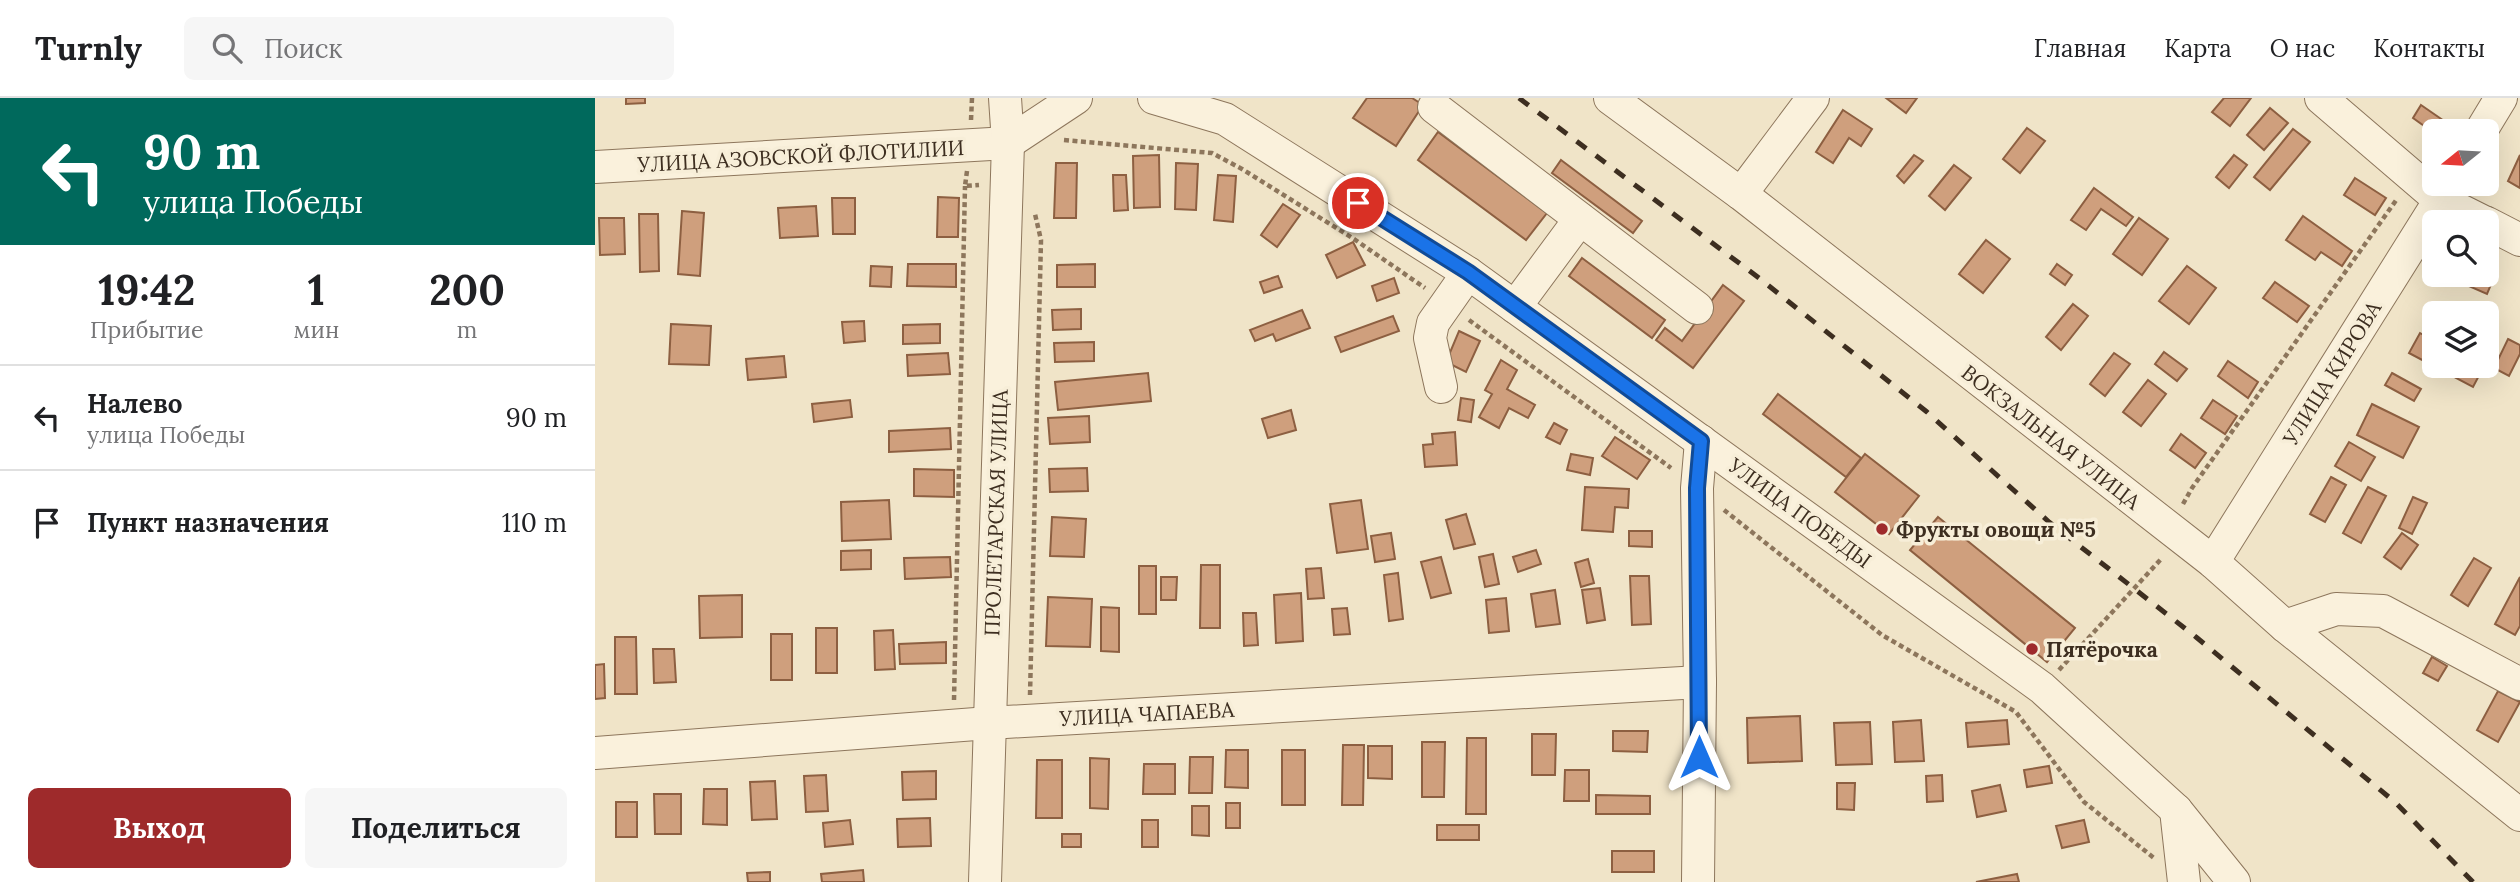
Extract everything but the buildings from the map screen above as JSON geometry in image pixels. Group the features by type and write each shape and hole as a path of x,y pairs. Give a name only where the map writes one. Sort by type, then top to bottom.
{"street":[{"name":"ПРОЛЕТАРСКАЯ УЛИЦА","path":"985,882 1008,144 1005,98"},
{"path":"1008,144 1076,98"},
{"name":"УЛИЦА ПОБЕДЫ","path":"1154,98 1216,108 1468,272 2042,688 2176,810 2234,882"},
{"name":"ВОКЗАЛЬНАЯ УЛИЦА","path":"1609,98 1741,194 2213,562 2284,626 2520,815"},
{"path":"1741,194 1813,98"},
{"path":"2321,98 2413,176 2422,180"},
{"path":"2488,119 2501,98"},
{"path":"1434,107 1697,308"},
{"name":"УЛИЦА АЗОВСКОЙ ФЛОТИЛИИ","path":"595,167 1008,144"},
{"name":"УЛИЦА КИРОВА","path":"2213,562 2442,196"},
{"path":"2450,196 2469,210"},
{"path":"1515,307 1580,219"},
{"path":"2499,230 2520,240"},
{"path":"1441,387 1430,338 1433,323 1468,272"},
{"path":"1698,882 1700,682 1697,488 1701,441"},
{"path":"2284,626 2336,609 2383,611 2520,684"},
{"name":"УЛИЦА ЧАПАЕВА","path":"595,753 1030,720 1700,682"},
{"path":"2176,810 2184,882"}],"path":[{"path":"954,725 965,186 972,98"},
{"path":"1053,139 1212,153 1354,239 1447,303 1697,488 1882,635 2016,712 2084,802 2184,882"},
{"path":"2016,712 2042,688 2162,558 2170,529 2192,488 2413,176"},
{"path":"965,186 1006,184"},
{"path":"1030,720 1041,240 1033,206"}],"railway":[{"path":"1519,98 1759,278 1927,412 2049,522 2196,637 2396,803 2473,882"}],"place":[{"name":"Фрукты овощи №5","path":"1882,529"},
{"name":"Пятёрочка","path":"2032,649"}],"route":[{"path":"1358,203 1468,272 1701,441 1697,488 1699,757"}]}
